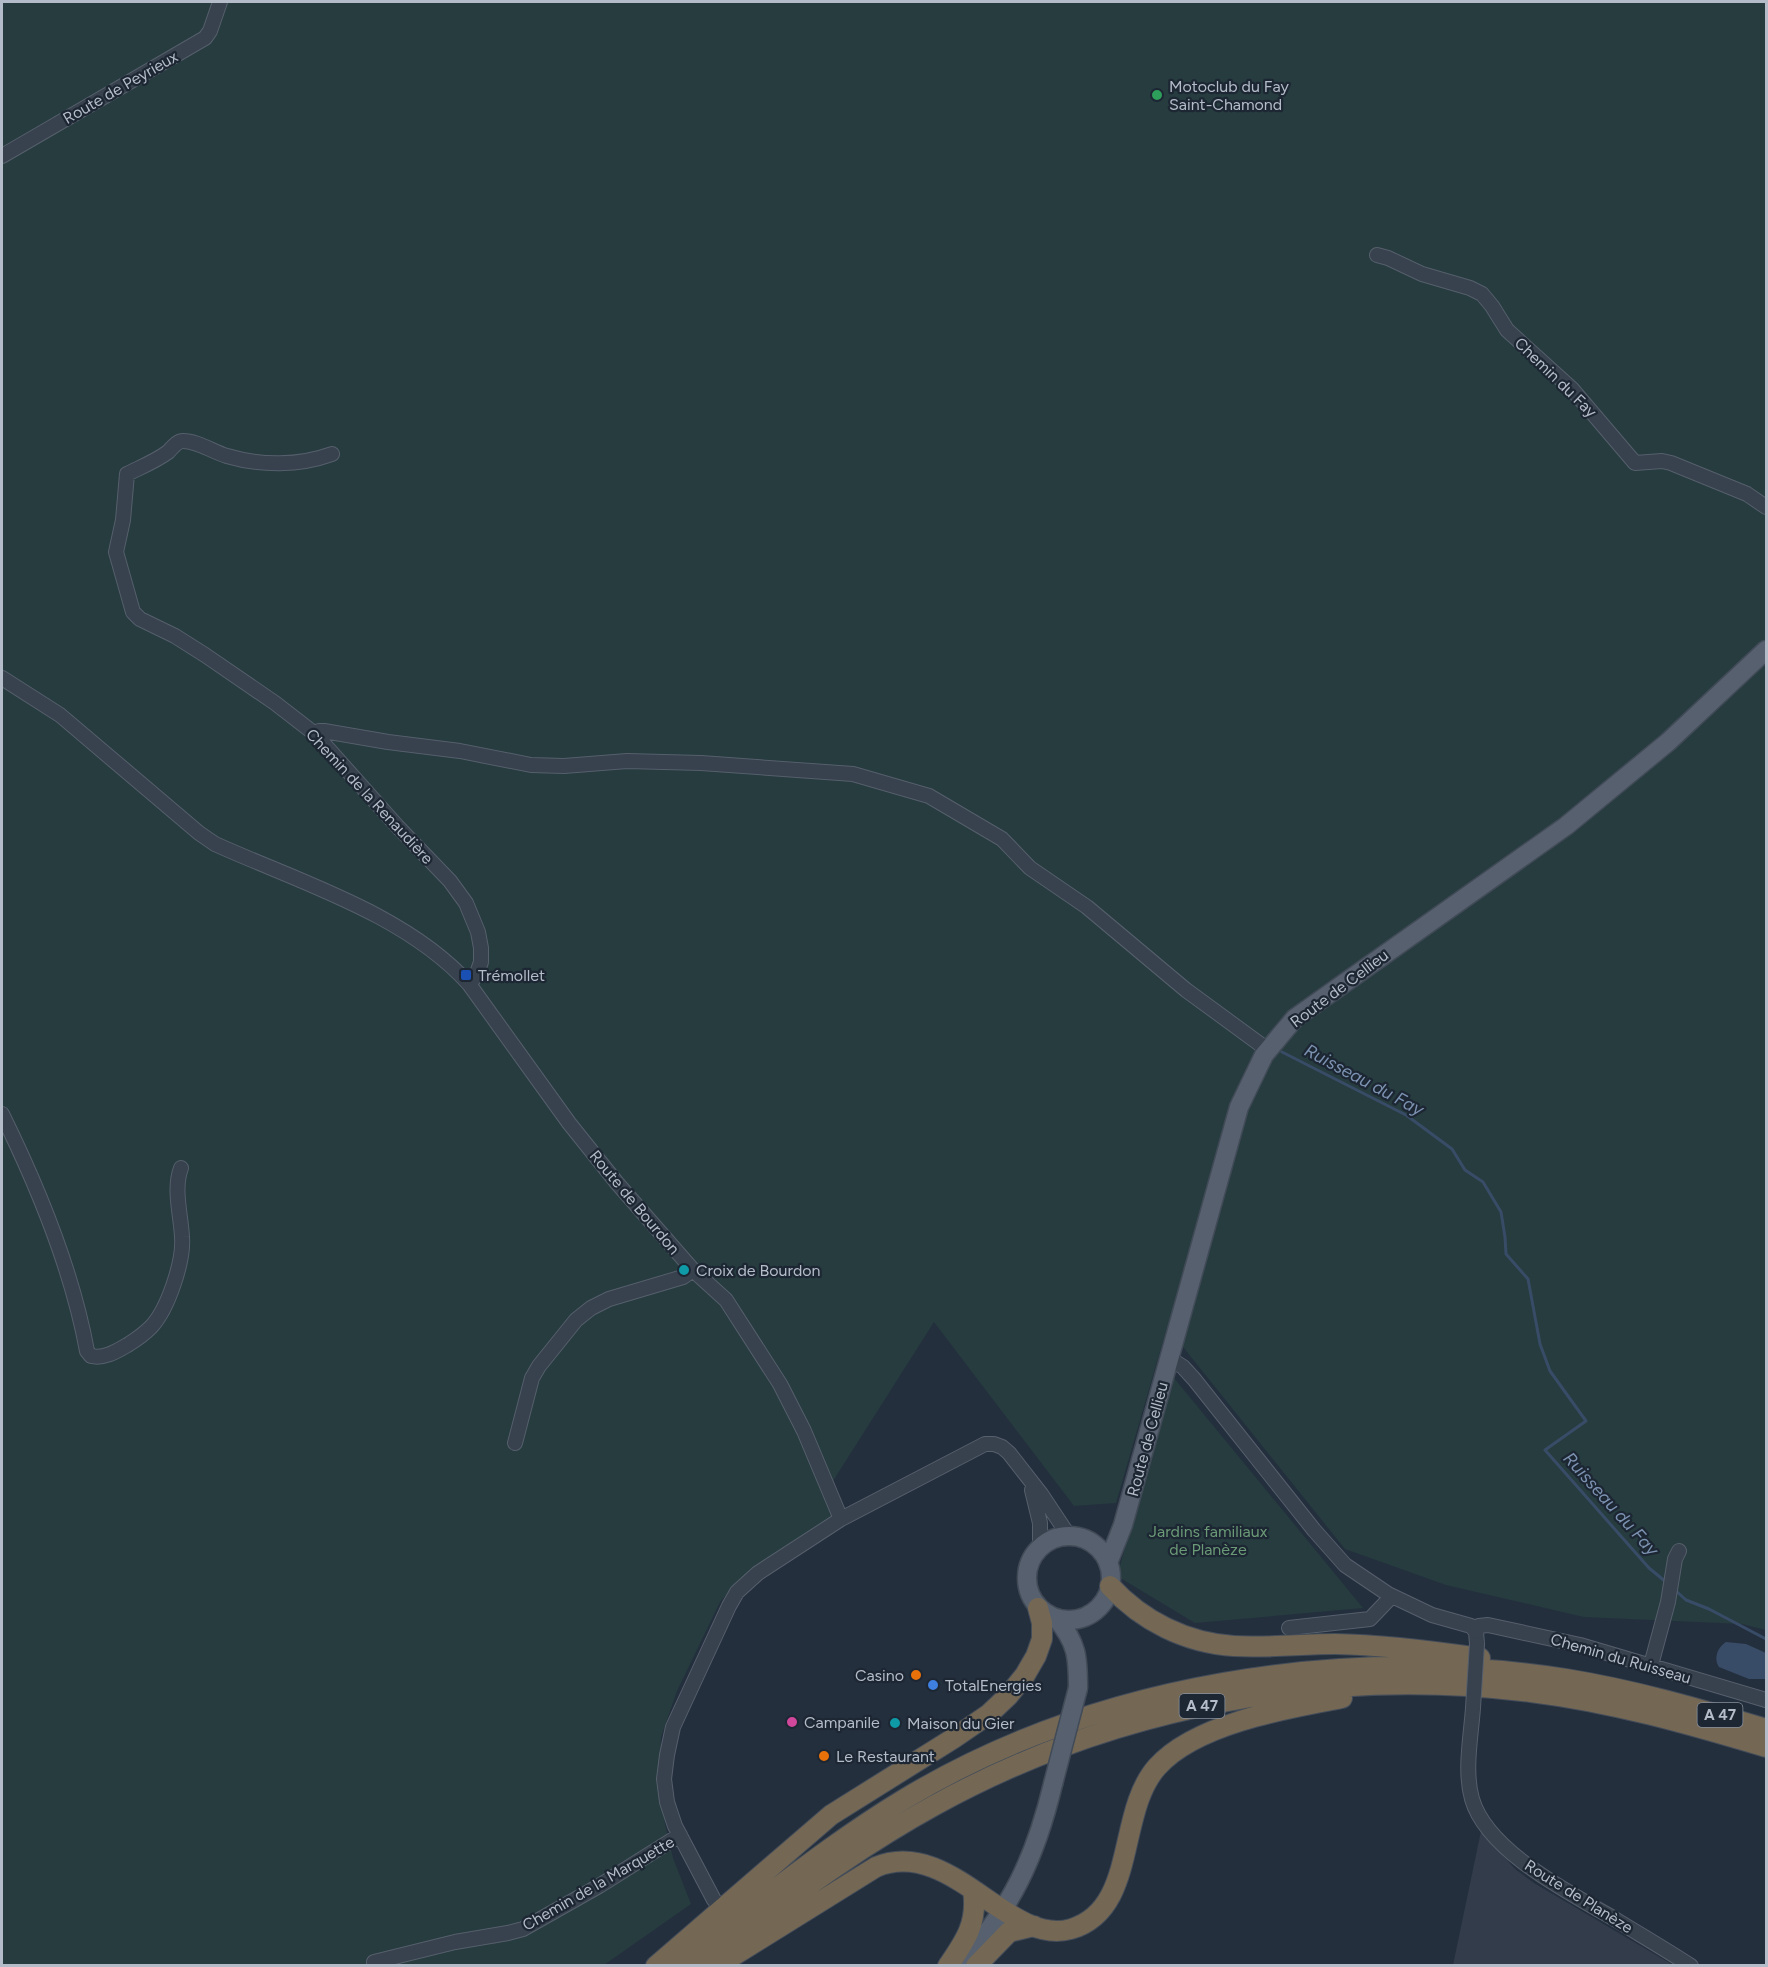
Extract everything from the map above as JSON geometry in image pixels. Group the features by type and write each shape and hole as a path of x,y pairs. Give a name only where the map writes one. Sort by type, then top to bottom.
{"highway":[{"path":"1110,1586 1127,1605 1151,1622 1207,1642 1234,1646 1335,1644 1397,1648 1514,1664 1537,1675"},
{"path":"656,1965 831,1815 989,1714 1014,1689 1036,1656 1041,1639 1042,1623 1038,1608"},
{"name":"A 47","path":"672,1965 786,1881 903,1800 990,1755 1084,1719 1178,1692 1279,1674 1341,1669 1416,1667 1488,1670 1537,1675 1641,1694 1767,1729"},
{"path":"717,1965 876,1867 890,1861 904,1860 940,1870 1027,1924 1048,1929 1069,1929 1088,1922 1102,1910 1114,1890 1136,1804 1143,1786 1157,1767 1175,1750 1200,1737 1251,1718 1307,1704 1402,1692 1427,1685"},
{"name":"A 47","path":"697,1965 856,1851 937,1804 1026,1761 1130,1724 1224,1702 1265,1694 1323,1688 1463,1686 1531,1692 1598,1702 1676,1720 1767,1747"},
{"path":"948,1965 969,1933 975,1905 973,1890"},
{"path":"976,1965 1009,1932 1034,1926"}],"main road":[{"name":"Route de Cellieu","path":"1108,1563 1126,1515 1239,1107 1268,1050 1294,1018 1566,826 1668,742 1767,650"},
{"name":"Route de Cellieu","path":"1088,1540 1105,1535 1126,1515"},
{"path":"1057,1619 1068,1620 1090,1615 1106,1598 1111,1574 1108,1563 1103,1553 1088,1540 1069,1536 1059,1537 1040,1547 1029,1565 1026,1578 1031,1598 1038,1608 1057,1619 1074,1644 1078,1660 1078,1688"},
{"path":"959,1965 983,1939 1004,1909 1030,1859 1043,1826 1078,1688 1083,1664 1084,1637 1090,1615"}],"street":[{"name":"Route de Peyrieux","path":"2,156 205,38 210,31 220,2"},
{"name":"Chemin du Fay","path":"1377,255 1422,274 1470,288 1482,294 1507,330 1572,389 1635,463 1662,461 1671,463 1747,494 1767,507"},
{"name":"Chemin de la Renaudière","path":"332,454 306,462 283,464 236,458 183,441 178,442 166,453 127,474 123,520 116,552 133,612 140,619 175,636 205,655 275,703 315,734 397,826 450,881 466,903 478,932 481,948 481,963 476,976 469,984"},
{"name":"Route de Bourdon","path":"2,678 60,715 207,838 229,850 354,904 392,924 454,967 469,984 569,1124 617,1184 693,1270 726,1300 780,1384 804,1431 838,1521"},
{"path":"315,734 319,731 333,732 460,751 531,765 564,766 627,761 680,762 853,774 929,796 1002,839 1030,868 1087,907 1186,990 1268,1050"},
{"path":"2,1114 51,1225 80,1312 87,1351 91,1356 105,1356 118,1351 151,1327 160,1315 172,1286 182,1247 178,1196 181,1168"},
{"path":"515,1443 532,1378 543,1360 576,1320 591,1308 609,1299 683,1277 693,1270"},
{"path":"1169,1358 1189,1373 1314,1530 1345,1565 1392,1596 1432,1615 1465,1623 1474,1629"},
{"path":"714,1900 680,1835 667,1802 664,1779 673,1727 737,1592 758,1573 838,1521 985,1444 1002,1447 1041,1494 1069,1536"},
{"path":"1026,1477 1038,1508 1040,1547"},
{"path":"1651,1665 1671,1586 1675,1559 1679,1551"},
{"path":"1289,1628 1370,1619 1392,1596"},
{"name":"Chemin du Ruisseau","path":"1474,1629 1488,1625 1580,1645 1767,1700"},
{"name":"Route de Planèze","path":"1474,1629 1477,1644 1469,1786 1475,1809 1481,1820 1515,1856 1539,1874 1691,1965"},
{"name":"Chemin de la Marquette","path":"374,1962 455,1942 523,1929 599,1886 680,1835"}],"shaded area":[{"path":"1481,1831 1515,1869 1534,1883 1673,1965 1453,1965"}],"green space":[{"path":"2,2 1766,2 1766,1630 1742,1624 1584,1617 1446,1585 1345,1549 1167,1327 1116,1503 1074,1506 934,1322 833,1481 833,1519 740,1579 720,1602 677,1691 661,1737 660,1771 665,1824 673,1858 691,1904 604,1965 2,1966"},
{"name":"Jardins familiaux de Planèze","path":"1174,1378 1363,1608 1195,1623 1117,1576"}],"water":[{"path":"1726,1642 1746,1644 1766,1653 1766,1679 1749,1679 1719,1667 1716,1660 1717,1653"}],"waterway":[{"name":"Ruisseau du Fay","path":"1282,1052 1406,1115 1452,1149 1465,1170 1483,1182 1501,1212 1506,1254 1528,1279 1540,1344 1550,1371 1586,1421 1545,1450 1649,1568 1666,1582"},
{"name":"Ruisseau du Fay","path":"1675,1590 1686,1600 1709,1609 1766,1639"}],"place":[{"name":"Motoclub du Fay Saint-Chamond","path":"1157,95"},
{"name":"Trémollet","path":"466,975"},
{"name":"Croix de Bourdon","path":"684,1270"},
{"name":"Casino","path":"916,1675"},
{"name":"TotalEnergies","path":"933,1685"},
{"name":"Campanile","path":"792,1722"},
{"name":"Maison du Gier","path":"895,1723"},
{"name":"Le Restaurant","path":"824,1756"}]}
